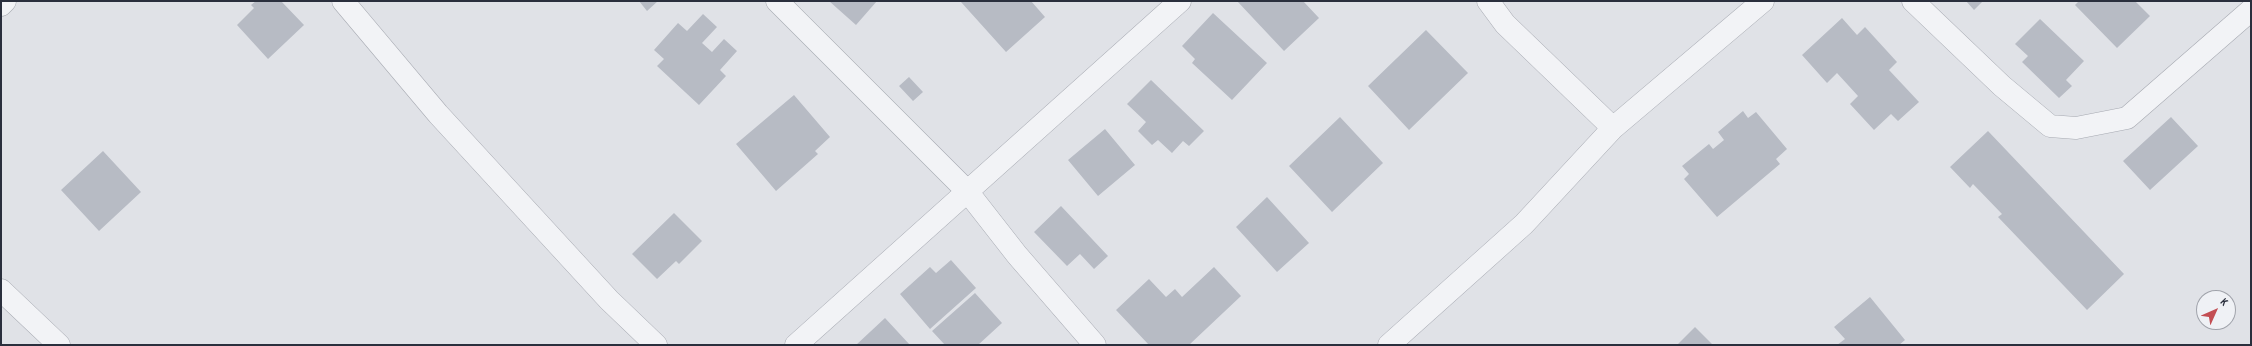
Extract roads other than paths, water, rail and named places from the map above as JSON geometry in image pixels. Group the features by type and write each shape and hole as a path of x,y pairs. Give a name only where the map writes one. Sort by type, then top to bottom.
{"street":[{"path":"1,5 5,1"},
{"path":"343,1 438,114 609,300 656,345"},
{"path":"777,1 967,192 1016,254 1094,345"},
{"path":"796,345 1180,1"},
{"path":"1488,1 1505,24 1613,128"},
{"path":"1389,345 1524,224 1613,128 1763,1"},
{"path":"1913,1 2002,86 2050,126 2076,128 2126,118 2251,10"},
{"path":"1,290 59,345"}]}
